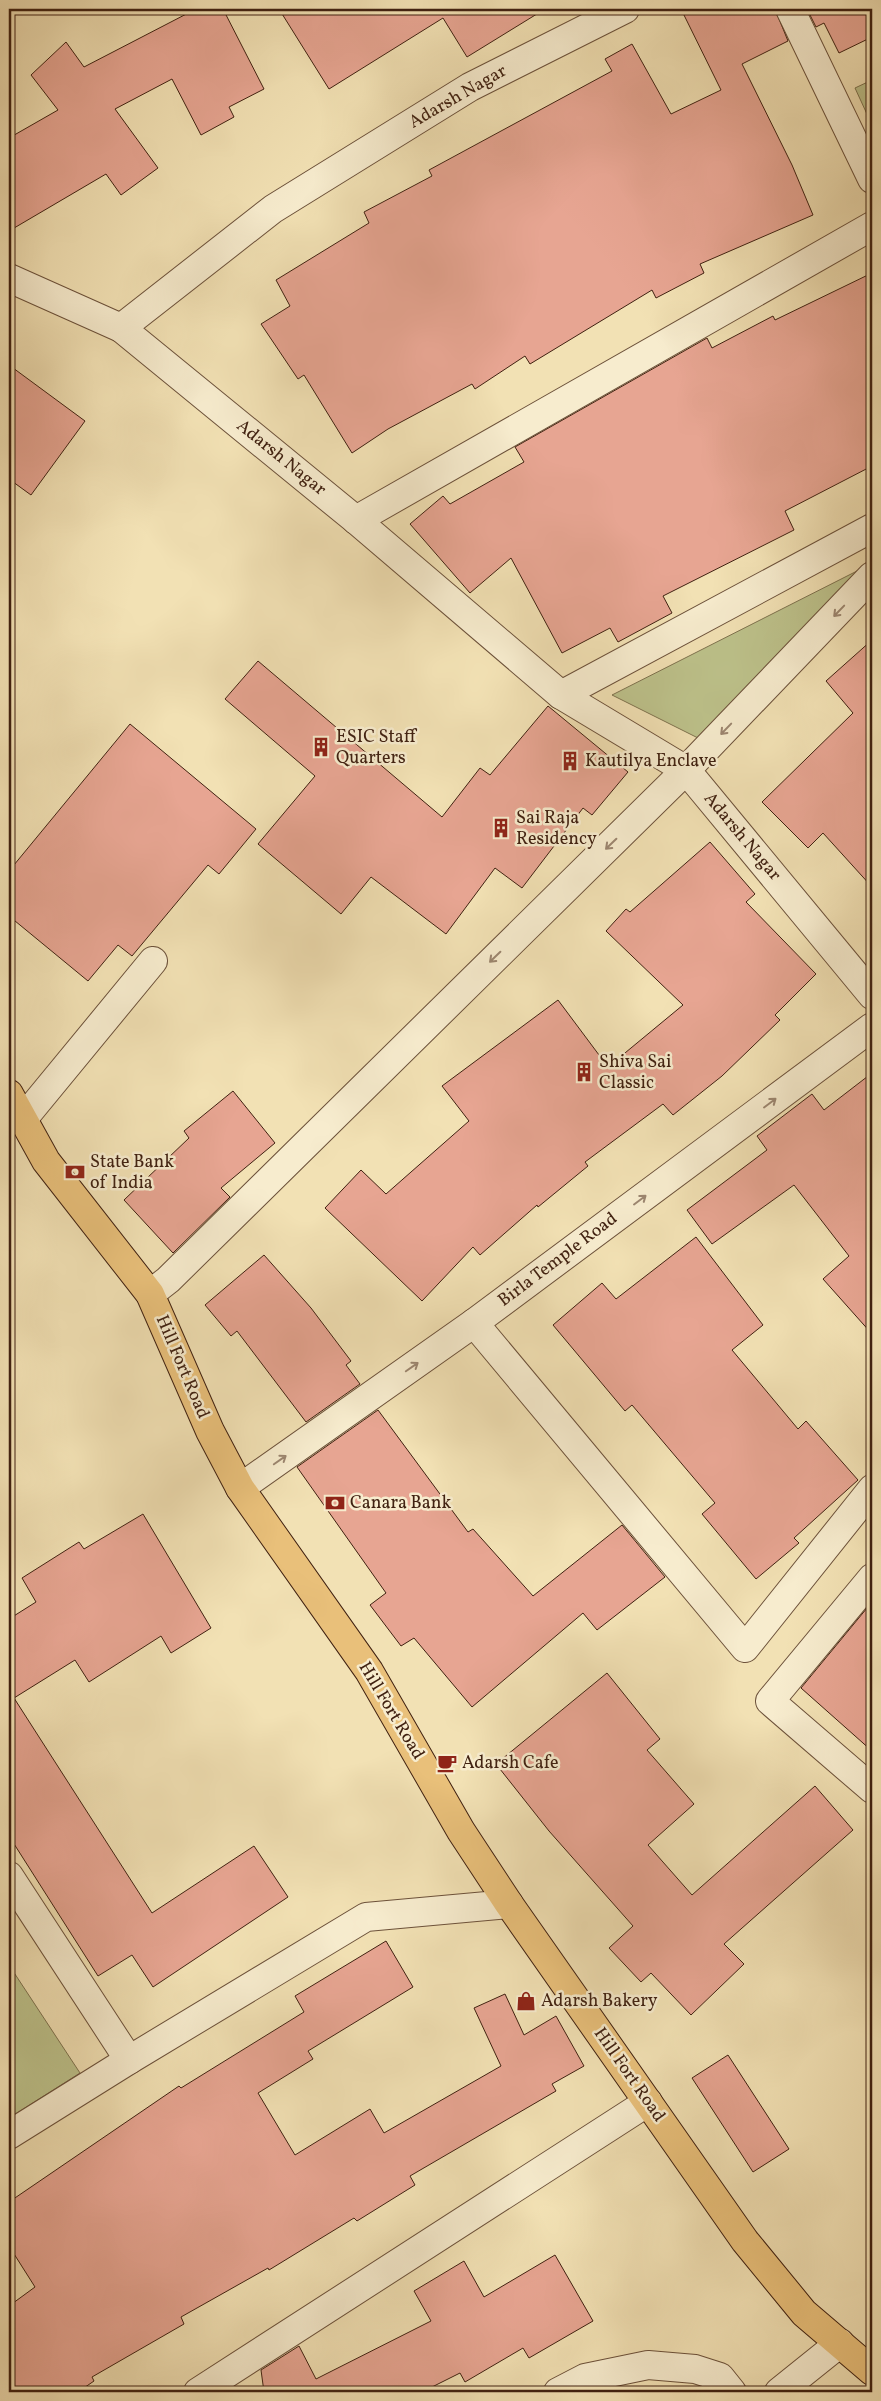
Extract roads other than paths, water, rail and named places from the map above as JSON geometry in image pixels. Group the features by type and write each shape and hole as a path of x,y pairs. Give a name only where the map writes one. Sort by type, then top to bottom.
{"main road":[{"name":"Hill Fort Road","path":"9,1094 46,1161 150,1294 210,1431 240,1488 369,1671 461,1831 509,1904 745,2242 804,2313 872,2371"}],"street":[{"name":"Adarsh Nagar","path":"625,9 470,87 273,209 121,328 356,520 561,695 686,770 872,995"},
{"path":"790,9 872,179"},
{"path":"356,520 872,226"},
{"path":"9,278 121,328"},
{"path":"561,695 872,528"},
{"path":"150,1294 168,1280 686,770 872,576"},
{"path":"23,1119 153,961"},
{"name":"Birla Temple Road","path":"240,1488 474,1323 872,1027"},
{"path":"474,1323 745,1648 872,1489"},
{"path":"872,1578 770,1701 872,1789"},
{"path":"9,1876 129,2060"},
{"path":"9,2136 129,2060 366,1917 509,1904"},
{"path":"198,2392 648,2102"},
{"path":"779,2392 840,2343"},
{"path":"558,2392 584,2378 648,2365 686,2367 720,2377 732,2392"}],"place":[{"name":"ESIC Staff Quarters","path":"321,747"},
{"name":"Kautilya Enclave","path":"570,761"},
{"name":"Sai Raja Residency","path":"501,828"},
{"name":"Shiva Sai Classic","path":"584,1072"},
{"name":"State Bank of India","path":"75,1172"},
{"name":"Canara Bank","path":"335,1503"},
{"name":"Adarsh Cafe","path":"447,1763"},
{"name":"Adarsh Bakery","path":"526,2001"}]}
